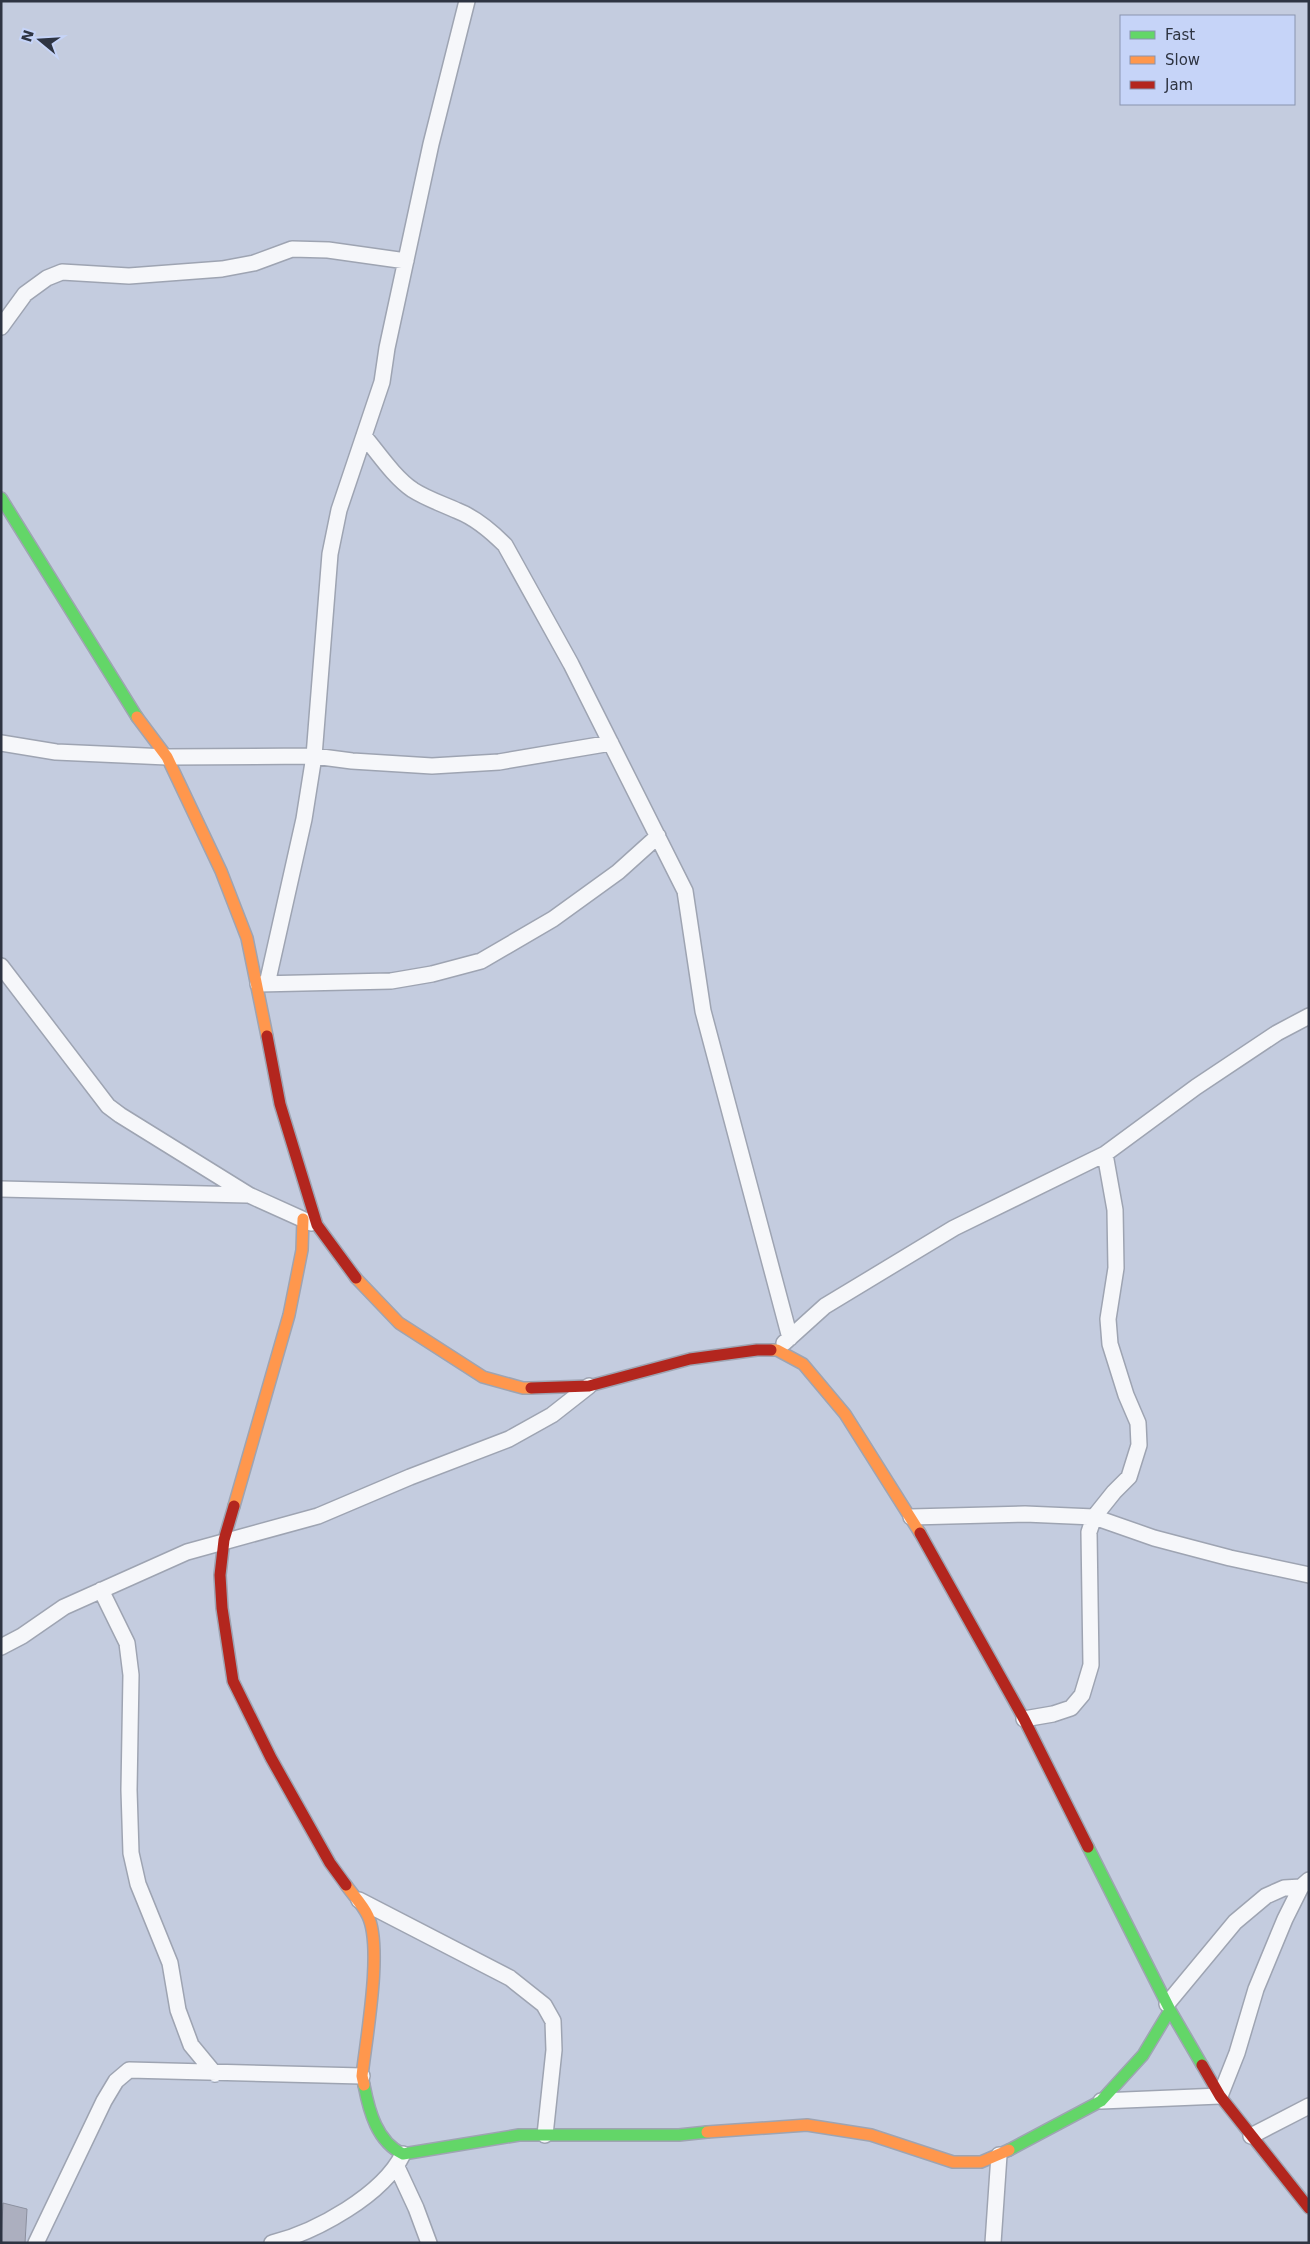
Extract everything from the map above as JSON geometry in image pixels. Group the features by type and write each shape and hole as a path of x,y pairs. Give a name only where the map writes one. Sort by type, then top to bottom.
{"street":[{"path":"262,984 304,819 314,756 330,554 339,510 382,382 431,144 468,1"},
{"path":"1,327 25,294 47,278 62,272 130,276 222,269 254,263 292,249 328,250 406,261"},
{"path":"364,436 391,469 412,489 432,500 460,511 488,529 505,545 571,664 685,891 703,1011 790,1338"},
{"path":"1,498 130,707 167,757 231,896 262,984 280,1104 310,1222 352,1274 399,1323 483,1377 524,1388 589,1386 690,1360 757,1350 778,1350 803,1364 845,1414 911,1517 1024,1719 1169,2007 1220,2096 1309,2208"},
{"path":"1,744 56,752 167,757 314,756 352,761 442,766 498,762 611,743"},
{"path":"262,984 390,981 432,974 481,961 560,914 618,872 658,836"},
{"path":"1,966 108,1106 249,1195 310,1222"},
{"path":"778,1350 825,1306 954,1228 1105,1154 1196,1087 1277,1033 1309,1016"},
{"path":"1024,1719 1053,1714 1071,1708 1082,1695 1091,1665 1090,1532 1094,1517 1129,1477 1139,1445 1138,1422 1126,1396 1110,1344 1108,1319 1116,1268 1115,1210 1105,1154"},
{"path":"1,1189 249,1195"},
{"path":"310,1222 302,1250 289,1315 224,1540 220,1575 222,1608 233,1681 271,1758 330,1863 368,1916 372,1935 374,1969 362,2076 367,2101 380,2134 400,2160 429,2243"},
{"path":"1,1647 22,1636 64,1607 187,1552 224,1540 318,1516 410,1477 509,1439 552,1415 589,1386"},
{"path":"911,1517 1025,1514 1094,1517 1173,1543 1230,1558 1309,1574"},
{"path":"101,1590 127,1643 131,1675 128,1790 131,1853 138,1884 170,1963 178,2010 192,2045 216,2074"},
{"path":"272,2243 315,2227 354,2205 384,2181 400,2160 519,2135 679,2135 807,2125 871,2136 954,2162 981,2162 999,2155 1101,2101 1142,2055 1169,2007 1235,1922 1266,1896 1284,1888 1305,1884"},
{"path":"1220,2096 1237,2053 1256,1989 1285,1919 1305,1884"},
{"path":"355,1898 510,1978 544,2005 553,2021 554,2050 545,2135"},
{"path":"36,2243 116,2081 129,2070 216,2074 362,2076"},
{"path":"1101,2101 1220,2096"},
{"path":"1251,2136 1309,2106"},
{"path":"993,2243 999,2155"}],"building":[{"path":"3,2203 27,2209 25,2243 1,2242"}],"traffic: fast":[{"path":"1,498 137,717"},
{"path":"1088,1847 1170,2010 1202,2065"},
{"path":"1009,2150 1101,2101 1143,2055 1170,2010"},
{"path":"364,2085 372,2115 381,2134 394,2149 403,2154 519,2135 679,2135 707,2132"}],"traffic: slow":[{"path":"137,717 167,757 221,871 247,938 267,1036"},
{"path":"234,1506 289,1315 302,1250 303,1219"},
{"path":"356,1278 399,1323 483,1377 523,1388 531,1388"},
{"path":"771,1350 777,1350 803,1364 845,1414 920,1533"},
{"path":"346,1885 368,1916 374,1949 370,2018 362,2076 364,2085"},
{"path":"707,2132 807,2125 871,2135 953,2162 981,2162 1009,2150"}],"traffic: jam":[{"path":"267,1036 280,1104 317,1225 356,1278"},
{"path":"531,1388 589,1386 690,1359 757,1350 771,1350"},
{"path":"234,1506 224,1540 220,1575 222,1608 233,1681 271,1758 330,1863 346,1885"},
{"path":"920,1533 1024,1719 1088,1847"},
{"path":"1202,2065 1220,2096 1309,2208"}]}
